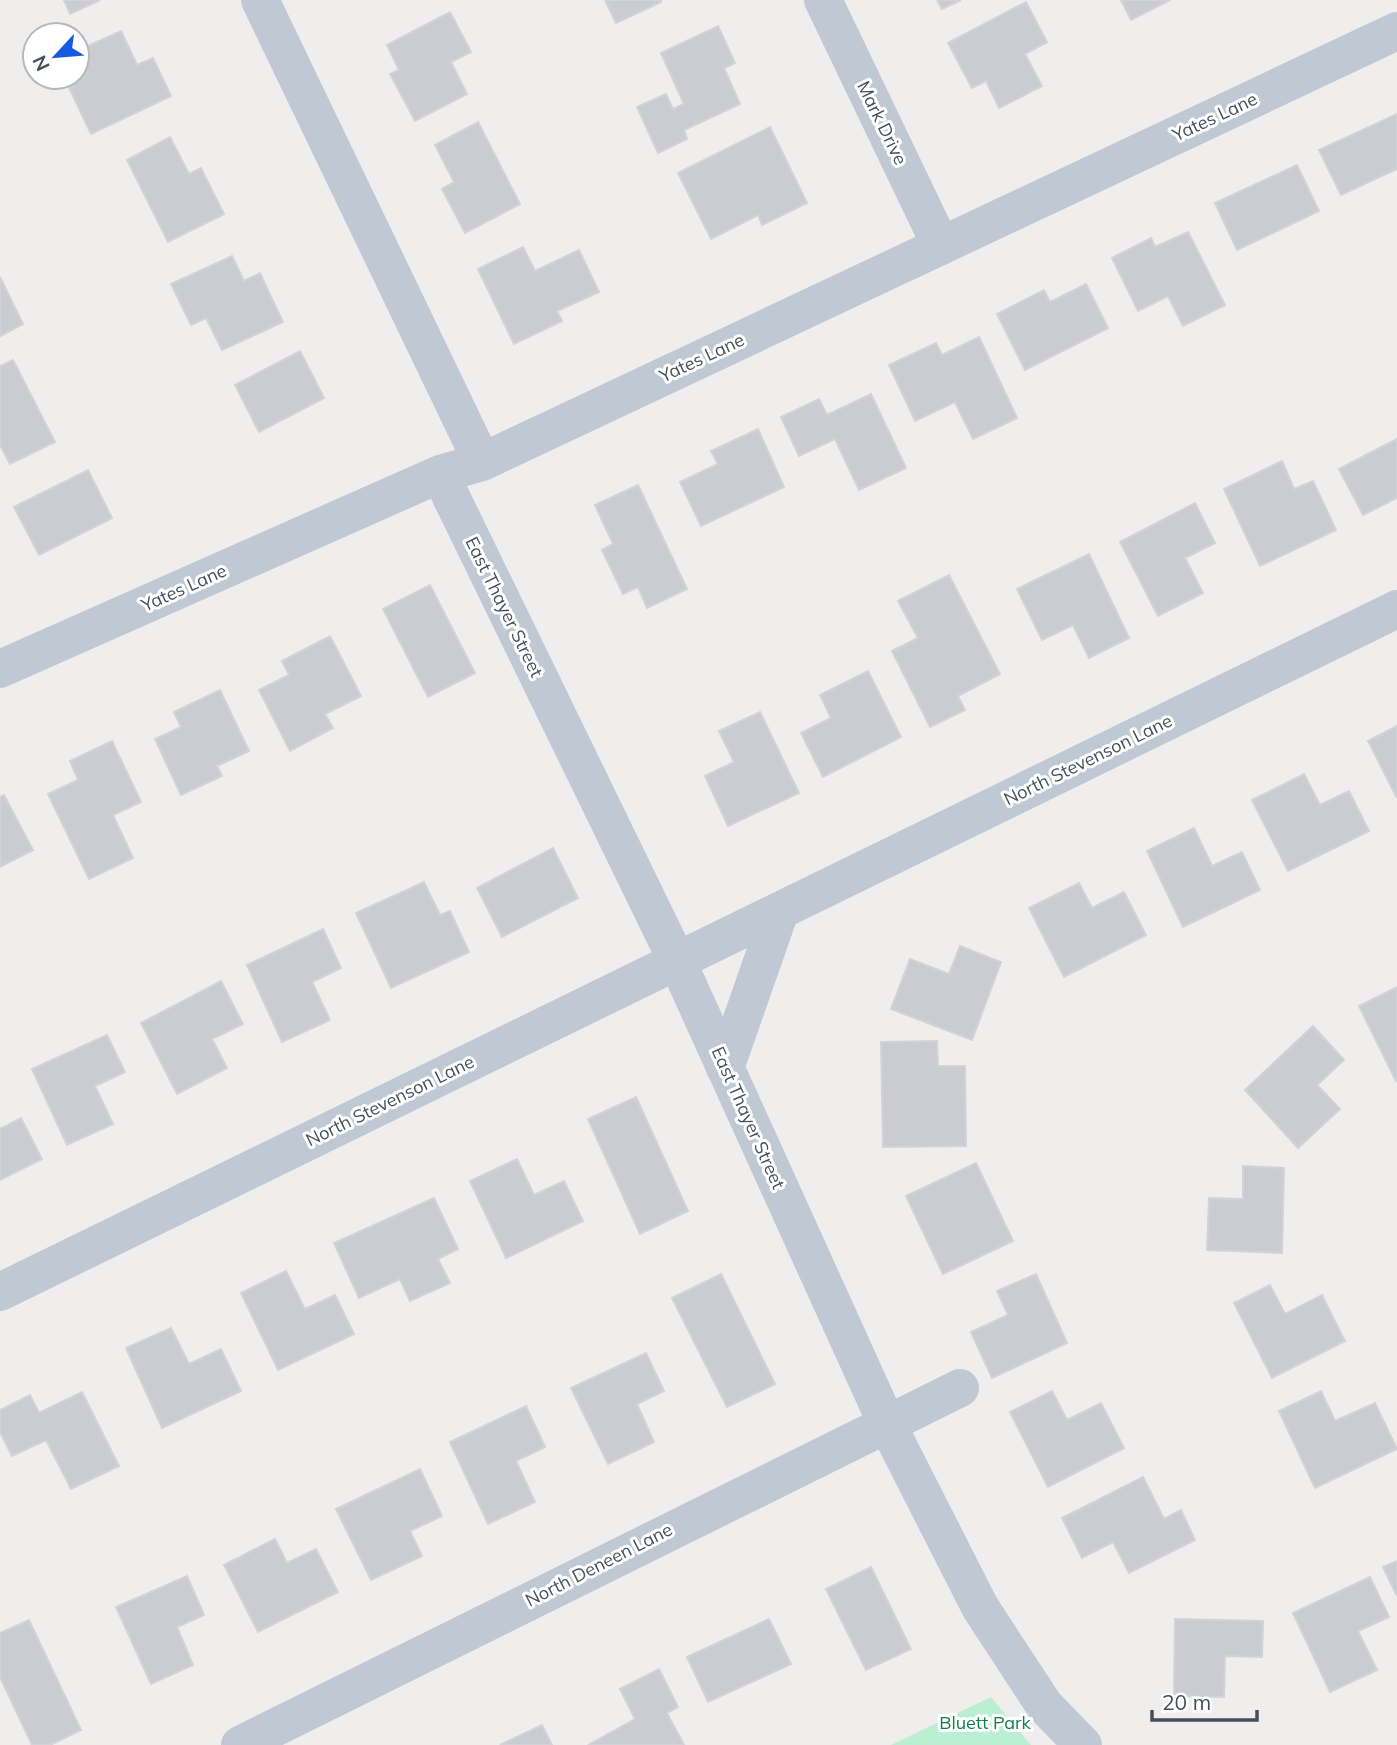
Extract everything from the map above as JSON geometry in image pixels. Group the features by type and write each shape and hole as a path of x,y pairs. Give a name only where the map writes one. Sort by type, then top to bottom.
{"street":[{"path":"260,0 482,462"},
{"name":"Mark Drive","path":"823,0 941,246"},
{"name":"Yates Lane","path":"0,669 440,474 482,462 1397,31"},
{"name":"East Thayer Street","path":"440,474 677,961 886,1422 980,1607 1044,1705 1083,1745"},
{"name":"North Stevenson Lane","path":"0,1292 1397,609"},
{"path":"725,1068 780,911"},
{"name":"North Deneen Lane","path":"240,1745 886,1422 960,1388"}],"green space":[{"name":"Bluett Park","path":"991,1697 1031,1745 891,1745"}],"building":[{"path":"64,0 100,0 70,14"},
{"path":"605,0 661,0 661,2 616,23"},
{"path":"937,0 961,0 942,9"},
{"path":"1121,0 1170,0 1131,20"},
{"path":"1026,2 1047,42 1025,54 1042,86 999,108 986,81 972,88 948,43"},
{"path":"450,12 471,52 451,62 467,94 415,121 390,74 399,70 387,45"},
{"path":"718,26 735,63 724,68 740,104 684,130 687,139 658,153 637,107 666,94 673,109 684,104 661,53"},
{"path":"121,31 137,65 153,58 171,96 91,134 71,91 91,91 91,45"},
{"path":"1397,114 1397,169 1341,195 1319,150"},
{"path":"478,122 520,204 465,233 442,189 454,182 435,145"},
{"path":"770,127 807,203 762,225 758,215 711,239 678,173"},
{"path":"170,137 189,174 201,168 224,214 168,242 127,160"},
{"path":"1297,165 1319,211 1237,250 1215,203"},
{"path":"1188,232 1225,305 1183,326 1168,296 1138,311 1112,258 1151,238 1155,247"},
{"path":"523,247 535,271 579,250 599,292 557,311 562,321 514,344 478,269"},
{"path":"232,256 244,281 260,273 283,322 222,350 206,318 191,325 171,284"},
{"path":"0,277 23,324 0,336"},
{"path":"1086,284 1108,328 1025,370 997,314 1044,290 1050,302"},
{"path":"979,337 1017,418 973,439 955,402 915,421 889,365 936,343 942,355"},
{"path":"300,351 324,398 259,432 235,385"},
{"path":"13,360 55,442 10,464 0,445 0,366"},
{"path":"871,394 906,468 859,490 835,439 799,456 781,417 819,399 827,415"},
{"path":"758,429 784,487 701,526 680,482 718,464 711,451"},
{"path":"1397,439 1397,498 1363,515 1339,469"},
{"path":"1282,461 1294,489 1313,481 1336,530 1260,566 1224,489"},
{"path":"88,470 112,518 39,555 14,507"},
{"path":"638,485 687,589 647,608 638,587 623,594 602,550 613,544 595,505"},
{"path":"1195,503 1215,543 1185,558 1203,593 1158,616 1120,542"},
{"path":"1089,554 1129,638 1089,658 1073,625 1042,640 1017,589"},
{"path":"949,575 1000,674 958,696 965,710 930,727 892,651 918,638 898,601"},
{"path":"430,585 475,673 428,697 383,609"},
{"path":"330,636 361,696 325,714 333,728 290,751 259,690 289,675 282,661"},
{"path":"868,671 901,737 823,777 801,733 831,718 820,695"},
{"path":"220,690 249,751 217,766 222,776 181,795 155,739 181,727 174,712"},
{"path":"760,712 799,793 728,826 705,776 734,762 719,731"},
{"path":"1397,726 1397,798 1368,741"},
{"path":"112,741 141,802 113,815 133,858 89,879 48,794 78,780 70,761"},
{"path":"1304,774 1320,805 1349,791 1369,831 1288,871 1252,800"},
{"path":"4,795 33,850 0,867 0,797"},
{"path":"1194,828 1212,866 1242,852 1260,890 1183,927 1147,851"},
{"path":"553,848 578,898 502,937 477,888"},
{"path":"424,882 440,915 450,911 469,952 391,988 356,913"},
{"path":"1079,883 1092,908 1124,892 1146,935 1064,977 1029,908"},
{"path":"323,929 341,968 312,982 330,1020 282,1042 247,965"},
{"path":"960,946 1001,962 972,1040 891,1009 910,959 949,974"},
{"path":"221,981 243,1024 212,1039 227,1068 177,1094 141,1023"},
{"path":"1397,987 1397,1080 1396,1081 1359,1006"},
{"path":"1313,1026 1344,1060 1317,1085 1340,1109 1298,1148 1245,1090"},
{"path":"107,1035 125,1072 95,1086 113,1124 67,1145 32,1069"},
{"path":"937,1041 938,1066 965,1066 966,1146 883,1147 881,1042"},
{"path":"636,1097 688,1211 640,1234 588,1119"},
{"path":"21,1118 42,1159 0,1180 0,1129"},
{"path":"517,1159 534,1195 564,1181 583,1221 506,1258 470,1181"},
{"path":"976,1163 1013,1241 943,1274 906,1196"},
{"path":"1243,1166 1284,1168 1282,1253 1207,1250 1209,1198 1243,1199"},
{"path":"434,1198 458,1249 438,1259 450,1283 410,1301 400,1279 359,1298 334,1243"},
{"path":"286,1271 305,1309 335,1295 354,1334 278,1370 241,1293"},
{"path":"721,1274 775,1384 727,1407 672,1298"},
{"path":"1036,1274 1067,1343 992,1378 971,1332 1008,1315 997,1291"},
{"path":"1270,1285 1285,1314 1322,1295 1345,1341 1272,1378 1234,1303"},
{"path":"171,1328 189,1364 221,1349 241,1391 162,1428 126,1348"},
{"path":"646,1353 664,1391 637,1404 654,1442 608,1464 571,1388"},
{"path":"1052,1391 1067,1420 1101,1403 1124,1448 1048,1487 1010,1412"},
{"path":"1321,1391 1335,1421 1375,1403 1397,1449 1315,1488 1279,1411"},
{"path":"82,1392 119,1466 71,1489 46,1440 12,1456 0,1432 0,1410 30,1395 39,1413"},
{"path":"526,1406 545,1447 516,1461 535,1502 488,1524 450,1442"},
{"path":"420,1469 442,1516 410,1531 422,1556 371,1580 336,1509"},
{"path":"1143,1477 1164,1519 1181,1510 1195,1540 1129,1573 1113,1542 1082,1558 1062,1518"},
{"path":"275,1539 287,1563 316,1549 338,1592 258,1632 224,1565"},
{"path":"1397,1561 1397,1596 1383,1567"},
{"path":"871,1567 911,1649 866,1670 826,1589"},
{"path":"187,1576 204,1615 177,1627 193,1665 151,1684 116,1607"},
{"path":"1370,1577 1389,1617 1358,1631 1377,1670 1330,1692 1293,1613"},
{"path":"769,1619 791,1664 708,1702 687,1657"},
{"path":"1175,1619 1263,1621 1262,1657 1225,1656 1224,1697 1174,1696"},
{"path":"29,1620 81,1730 50,1745 32,1745 0,1677 0,1633"},
{"path":"659,1669 678,1707 667,1713 684,1745 588,1745 635,1719 620,1689"},
{"path":"542,1725 552,1745 500,1745"}]}
